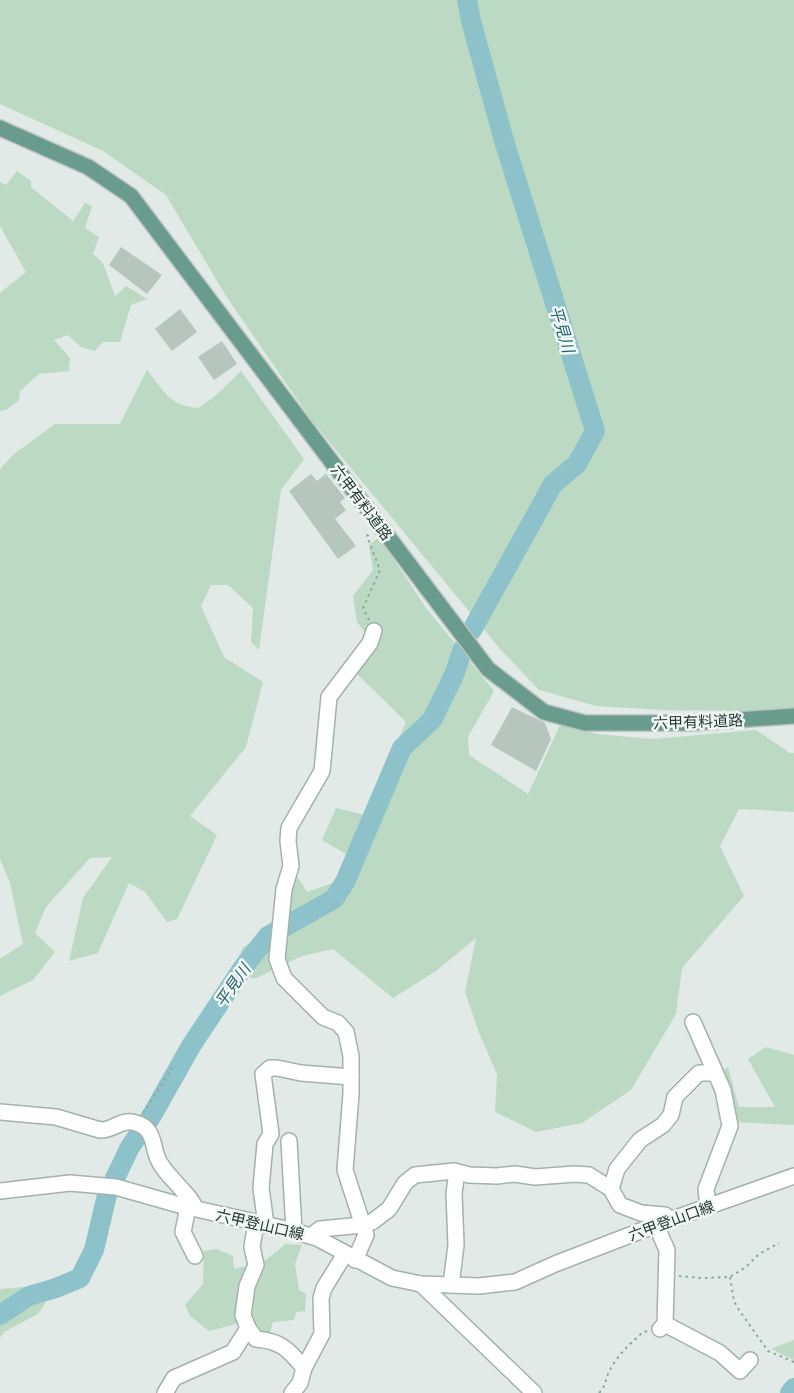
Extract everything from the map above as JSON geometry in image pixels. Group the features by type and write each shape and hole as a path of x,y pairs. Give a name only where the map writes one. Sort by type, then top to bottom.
{"main road":[{"name":"六甲有料道路","path":"0,128 88,167 130,196 488,669 544,712 585,723 691,723 794,716"}],"street":[{"path":"292,1393 300,1383 304,1368 322,1334 321,1298 324,1288 366,1235 345,1170 351,1077 351,1056 346,1032 338,1023 323,1017 284,978 276,960 284,890 291,866 288,841 290,828 322,771 329,697 370,644 374,632"},
{"path":"693,1022 723,1090 730,1126 706,1190 708,1206"},
{"path":"304,1368 290,1352 275,1340 256,1339 248,1328 243,1315 246,1286 256,1265 252,1247 261,1224 261,1188 265,1144 271,1134 263,1074 270,1068 277,1068 301,1073 351,1077"},
{"path":"612,1189 617,1169 640,1140 663,1125 671,1115 675,1097 700,1073 714,1073"},
{"path":"0,1112 56,1117 100,1130 107,1130 118,1123 140,1125 155,1142 158,1161 170,1179 193,1201 183,1232 195,1256"},
{"path":"289,1141 283,1172 294,1231"},
{"path":"451,1285 456,1245 454,1193 458,1172"},
{"path":"311,1236 320,1230 363,1225 372,1222 389,1209 405,1182 415,1175 458,1172 469,1175 514,1174 535,1177 575,1174 589,1175 612,1189 620,1205 641,1213 665,1215 667,1274 663,1326 720,1353 740,1371 750,1360"},
{"name":"六甲登山口線","path":"1,1190 70,1183 110,1186 192,1208 311,1236 392,1278 421,1284 479,1286 515,1282 555,1264 664,1222 794,1176"},
{"path":"421,1284 534,1393"},
{"path":"165,1393 174,1378 233,1352 248,1328"}],"path":[{"path":"374,632 363,608 380,570 367,536 379,526"},
{"path":"140,1125 173,1067"},
{"path":"667,1274 702,1278 730,1277 746,1267 759,1254 779,1243"},
{"path":"730,1277 734,1301 768,1351 794,1362"},
{"path":"599,1393 605,1387 608,1373 621,1352 643,1332 663,1326"}],"green space":[{"path":"0,0 794,0 794,707 760,711 662,710 596,706 539,690 501,650 312,421 226,296 166,195 103,151 0,104"},
{"path":"17,171 31,181 31,187 73,221 85,203 92,206 85,228 99,237 93,254 103,263 115,296 126,286 147,299 131,305 120,342 103,342 95,351 81,347 68,335 54,340 70,358 69,371 39,374 20,391 19,400 6,410 0,411 0,293 26,272 0,226 0,182 6,185"},
{"path":"147,370 168,396 180,404 198,408 215,396 241,371 304,459 281,490 259,650 251,642 253,608 228,585 211,585 201,606 224,657 263,682 246,747 190,816 217,835 177,919 167,922 145,892 129,883 98,953 69,961 83,898 112,857 90,858 46,907 35,933 55,952 33,980 0,996 0,959 23,944 10,883 0,859 0,469 14,454 55,424 120,424"},
{"path":"379,537 426,608 494,691 468,737 469,755 528,794 560,725 598,734 653,739 756,730 790,753 794,753 794,812 739,809 720,846 744,896 682,968 676,1014 631,1090 582,1123 536,1132 495,1112 497,1074 479,1033 465,992 476,938 436,971 393,998 333,949 302,956 254,979 233,969 243,947 283,925 293,870 307,892 335,882 348,855 322,840 336,808 365,815 406,722 357,674 376,647 357,622 353,596 373,570 369,545"},
{"path":"766,1047 794,1055 794,1125 732,1122 722,1072 728,1067 739,1107 775,1107 748,1059"},
{"path":"285,1244 302,1245 295,1264 299,1290 306,1294 305,1311 296,1312 294,1320 273,1322 269,1337 254,1336 248,1309 251,1278 260,1264"},
{"path":"217,1249 233,1256 234,1269 250,1265 240,1323 209,1331 190,1316 185,1305 203,1284 204,1251"},
{"path":"58,1284 38,1314 4,1332 0,1338 0,1289"},
{"path":"794,1340 794,1360 771,1349"}],"building":[{"path":"121,247 162,275 147,294 109,265"},
{"path":"180,309 197,332 172,351 155,329"},
{"path":"222,341 237,364 214,380 198,357"},
{"path":"311,474 317,481 326,474 345,498 340,502 346,510 335,519 356,546 338,559 289,491"},
{"path":"512,707 545,723 551,739 536,771 491,745"}],"waterway":[{"name":"平見川","path":"467,0 505,144 595,431 577,464 553,484 472,630"},
{"name":"平見川","path":"0,1315 29,1296 80,1278 94,1250 107,1195 130,1147 151,1117 191,1046 242,969 268,936 334,899 345,882 402,748 432,720 454,675 463,649"},
{"path":"790,1393 794,1388"}]}
